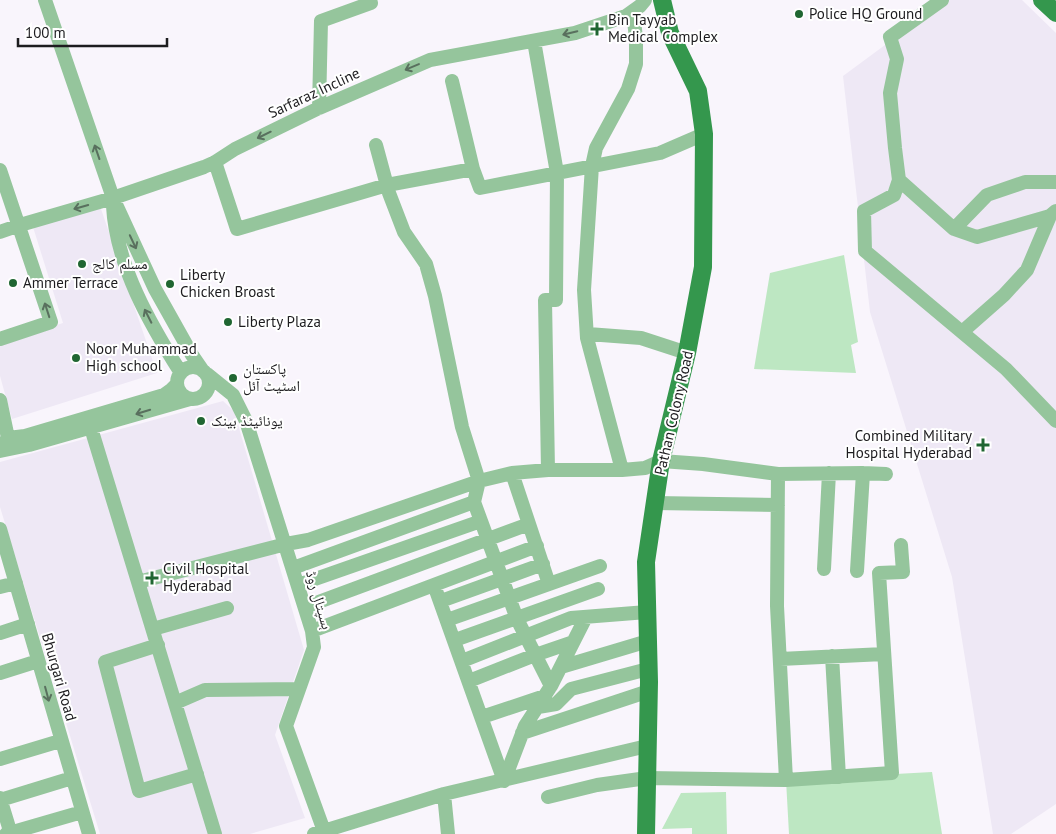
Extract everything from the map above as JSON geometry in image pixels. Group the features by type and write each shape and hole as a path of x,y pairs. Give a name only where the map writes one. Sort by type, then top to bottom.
{"main road":[{"name":"Pathan Colony Road","path":"646,834 648,641 646,562 662,461 687,353 703,267 704,134 698,91 670,33 662,0"},
{"path":"1042,0 1056,13"}],"street":[{"path":"45,0 113,198 114,227 134,288 179,378 181,394 190,399"},
{"name":"Sarfaraz Incline","path":"0,232 113,198 215,162 235,149 319,108 430,60 575,33 626,16 645,0"},
{"path":"942,0 890,37 898,59 890,92 900,180 894,195 864,211 864,251 1006,369 1056,421"},
{"path":"319,108 321,21 371,3"},
{"path":"622,470 587,338 584,290 592,166 596,148 628,89 636,64 636,38 632,12"},
{"path":"534,41 557,173 556,300 545,300 548,470"},
{"path":"452,81 473,169 480,188 660,153 704,134"},
{"path":"376,145 387,185 404,232 426,264 435,296 462,427 478,481 474,502 516,618 535,655 545,696 556,704 572,689 648,669"},
{"path":"215,162 237,229 387,185 473,169"},
{"path":"0,170 51,322 0,339"},
{"path":"900,180 954,229 977,237 1053,213"},
{"path":"954,229 988,195 1025,182 1056,182"},
{"name":"ہسپتال روڈ","path":"113,198 155,288 192,355 205,372 233,395 239,405 246,421 286,544 312,631 314,647 286,726 319,832"},
{"path":"962,332 1004,295 1027,270 1053,213"},
{"path":"588,334 641,338 687,353"},
{"path":"189,368 199,368 205,372 210,382 205,394 198,399 190,399 91,428 3,446 25,436 164,395 171,390 189,368"},
{"path":"205,394 226,395 239,405"},
{"path":"0,400 3,446"},
{"path":"91,428 215,834"},
{"path":"138,582 308,540 478,481 512,473 548,470 622,470 644,468 662,461 703,464 778,474 886,474"},
{"path":"512,473 549,584"},
{"path":"824,569 829,473"},
{"path":"857,571 863,473"},
{"path":"778,474 777,606 786,780"},
{"path":"293,568 474,502"},
{"path":"655,504 778,505"},
{"path":"298,585 481,520"},
{"path":"305,607 529,524"},
{"name":"Bhurgari Road","path":"0,529 2,547 16,583 88,834"},
{"path":"548,797 597,785 647,778 786,780 892,773 879,573 903,572 901,545"},
{"path":"312,631 536,546"},
{"path":"441,601 543,564"},
{"path":"447,620 600,566"},
{"path":"0,587 16,583"},
{"path":"434,585 504,781"},
{"path":"455,640 598,589"},
{"path":"152,629 227,608"},
{"path":"462,661 570,618 647,612"},
{"path":"504,781 522,733 561,667 586,616"},
{"path":"0,633 28,624"},
{"path":"561,667 648,641"},
{"path":"469,681 573,642"},
{"path":"158,646 105,662 139,792 197,774"},
{"path":"780,658 884,654"},
{"path":"832,656 839,777"},
{"path":"0,673 38,662"},
{"path":"175,703 205,690 299,689"},
{"path":"522,733 648,691"},
{"path":"482,717 545,696"},
{"path":"0,759 60,741"},
{"path":"319,832 444,794 647,746"},
{"path":"72,778 0,799 9,834 82,812"},
{"path":"444,794 448,834"}],"shaded area":[{"name":"Combined Military Hospital Hyderabad","path":"946,0 1022,0 1056,33 1056,804 1011,834 993,834 952,577 870,312 843,76"},
{"name":"Noor Muhammad High school","path":"100,206 157,373 12,419 0,376 0,343 63,323 33,227"},
{"name":"Civil Hospital Hyderabad","path":"223,401 234,411 304,650 275,735 305,818 250,834 100,834 0,507 0,462"}],"green space":[{"path":"844,255 858,342 851,345 856,373 754,369 770,273"},
{"path":"932,772 942,834 789,834 786,780"},
{"path":"726,792 727,834 692,834 692,828 662,829 681,793"}],"place":[{"name":"Police HQ Ground","path":"799,14"},
{"name":"Bin Tayyab Medical Complex","path":"597,29"},
{"name":"مسلم کالج","path":"82,264"},
{"name":"Ammer Terrace","path":"13,283"},
{"name":"Liberty Chicken Broast","path":"170,284"},
{"name":"Liberty Plaza","path":"228,322"},
{"name":"Noor Muhammad High school","path":"76,358"},
{"name":"پاکستان اسٹیٹ آئل","path":"233,378"},
{"name":"یونائیٹڈ بینک","path":"201,421"},
{"name":"Combined Military Hospital Hyderabad","path":"983,445"},
{"name":"Civil Hospital Hyderabad","path":"152,578"}]}
